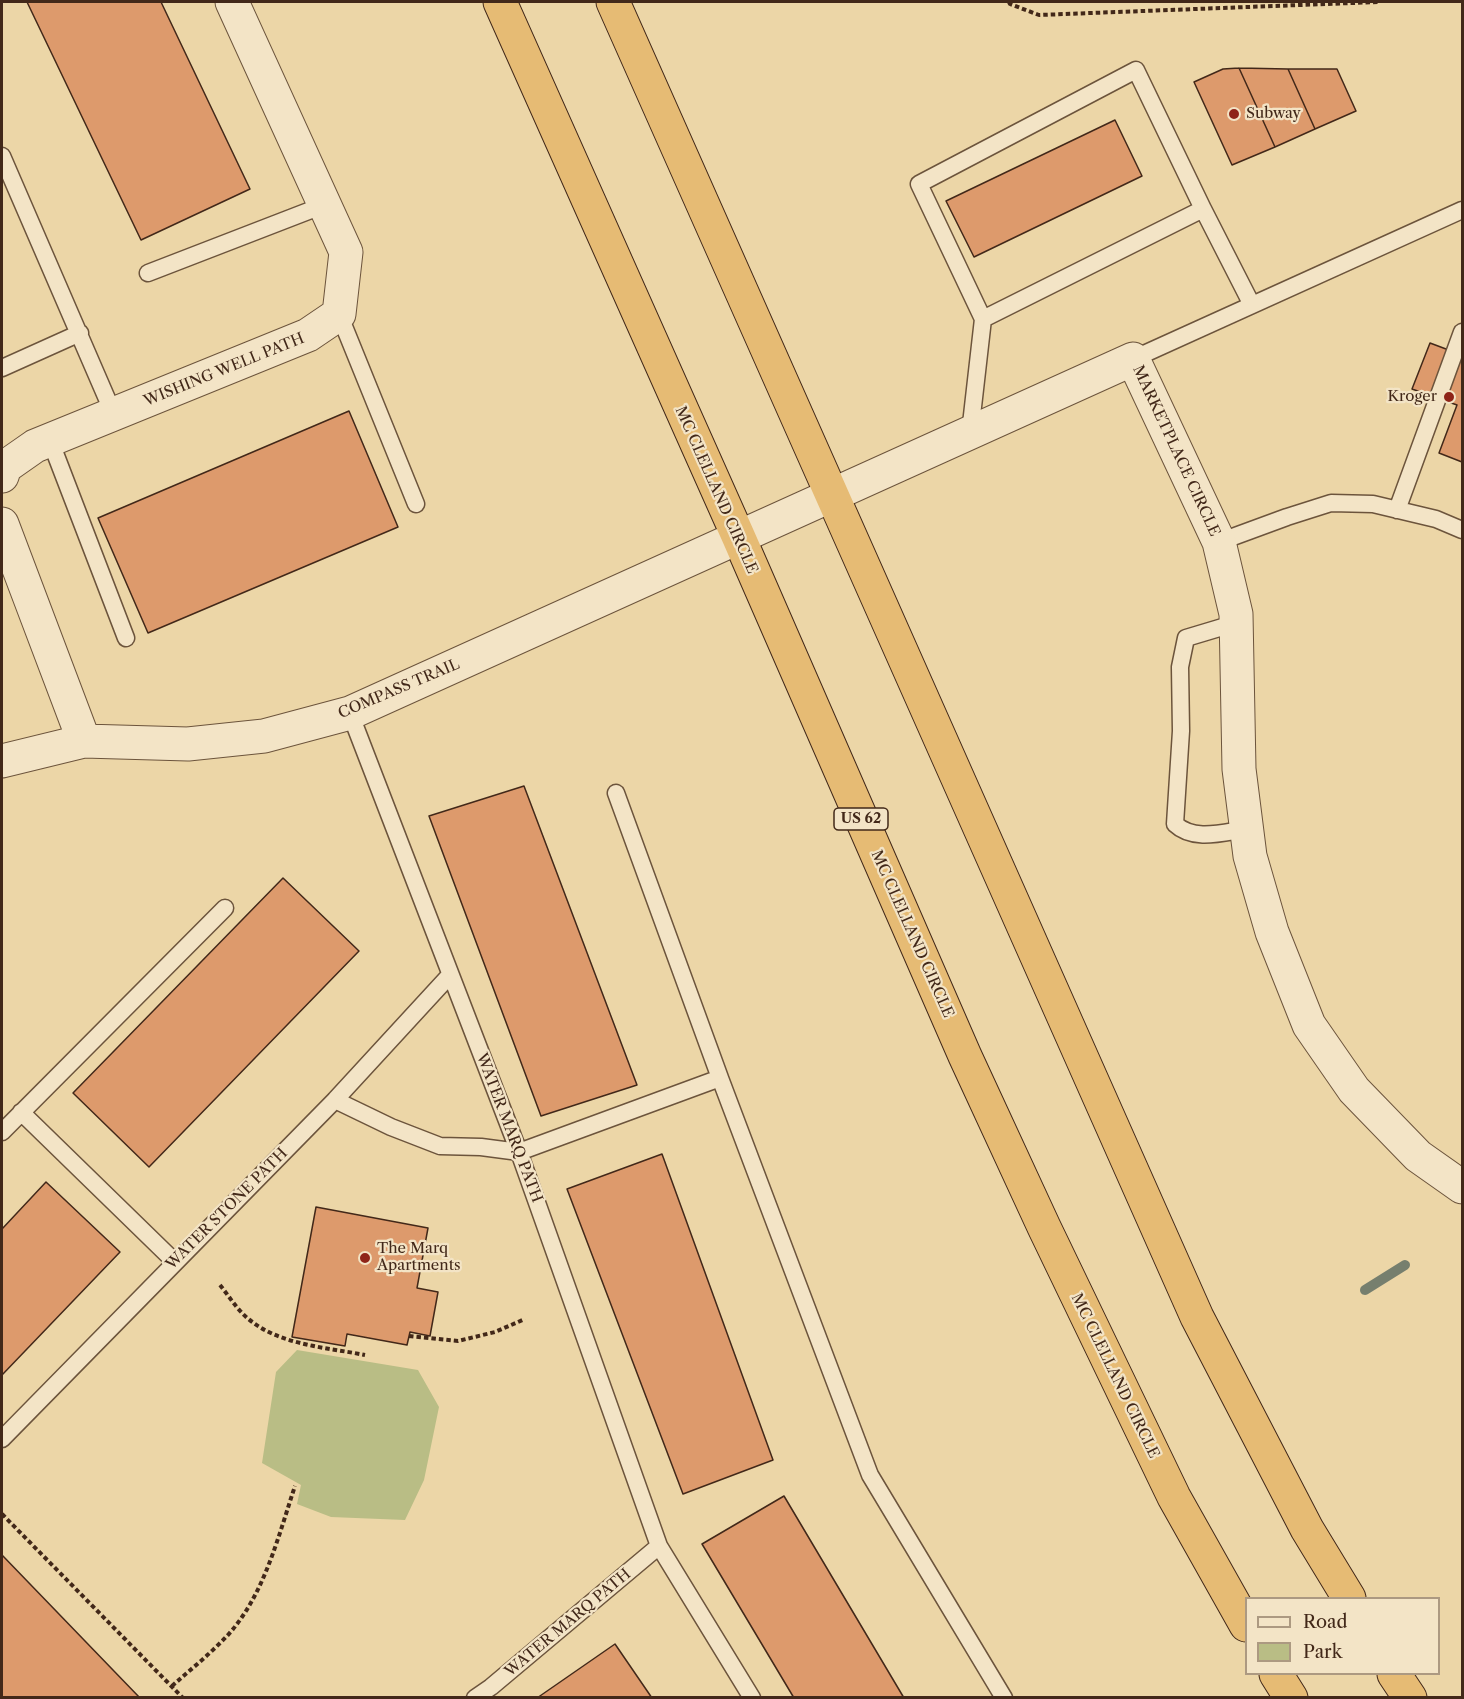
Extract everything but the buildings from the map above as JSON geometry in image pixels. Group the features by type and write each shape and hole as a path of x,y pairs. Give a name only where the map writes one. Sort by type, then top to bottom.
{"highway":[{"name":"MC CLELLAND CIRCLE","path":"500,2 739,538 965,1056 1044,1227 1174,1497 1245,1623"},
{"path":"613,2 1197,1317 1307,1529 1348,1597"},
{"path":"1277,1675 1291,1698"},
{"path":"1395,1675 1410,1698"}],"street":[{"path":"232,2 346,252 339,314"},
{"name":"WISHING WELL PATH","path":"2,476 5,467 34,446 308,335 339,314"},
{"name":"MARKETPLACE CIRCLE","path":"739,538 1133,359 1219,542 1236,614 1239,769 1250,856 1272,932 1309,1025 1354,1090 1418,1156 1462,1187"},
{"path":"2,524 84,741"},
{"name":"COMPASS TRAIL","path":"2,761 84,741 198,743 264,736 350,713 739,538"}],"lane":[{"path":"970,433 983,319 919,184 1136,70 1252,305"},
{"path":"2,156 114,415"},
{"path":"148,273 324,205"},
{"path":"983,319 1203,209"},
{"path":"1133,359 1462,210"},
{"path":"339,314 416,504"},
{"path":"1397,510 1462,332"},
{"path":"2,368 80,333"},
{"path":"50,440 126,638"},
{"path":"1219,542 1331,503 1373,504 1436,519 1462,530"},
{"path":"1236,623 1186,638 1180,667 1181,731 1175,824 1183,832 1205,835 1247,829"},
{"name":"WATER MARQ PATH","path":"350,713 519,1152 659,1546 752,1698"},
{"path":"616,793 720,1078 870,1475 1004,1698"},
{"path":"2,1132 225,908"},
{"name":"WATER STONE PATH","path":"2,1439 335,1100 450,975"},
{"path":"335,1100 391,1127 440,1146 481,1147 519,1152 720,1078"},
{"path":"21,1112 175,1262"},
{"name":"WATER MARQ PATH","path":"475,1698 659,1546"}],"path":[{"path":"1009,2 1039,15 1378,2"},
{"path":"220,1285 242,1313 256,1326 285,1339 365,1355"},
{"path":"409,1336 458,1341 495,1332 525,1319"},
{"path":"171,1686 227,1636 249,1606 267,1567 295,1486"},
{"path":"2,1514 183,1698"}],"green space":[{"path":"297,1350 418,1370 439,1407 424,1480 405,1520 331,1517 297,1504 301,1485 262,1463 276,1372"}],"waterway":[{"path":"1365,1290 1405,1265"}],"place":[{"name":"Subway","path":"1234,114"},
{"name":"Kroger","path":"1449,397"},
{"name":"The Marq Apartments","path":"365,1258"}]}
